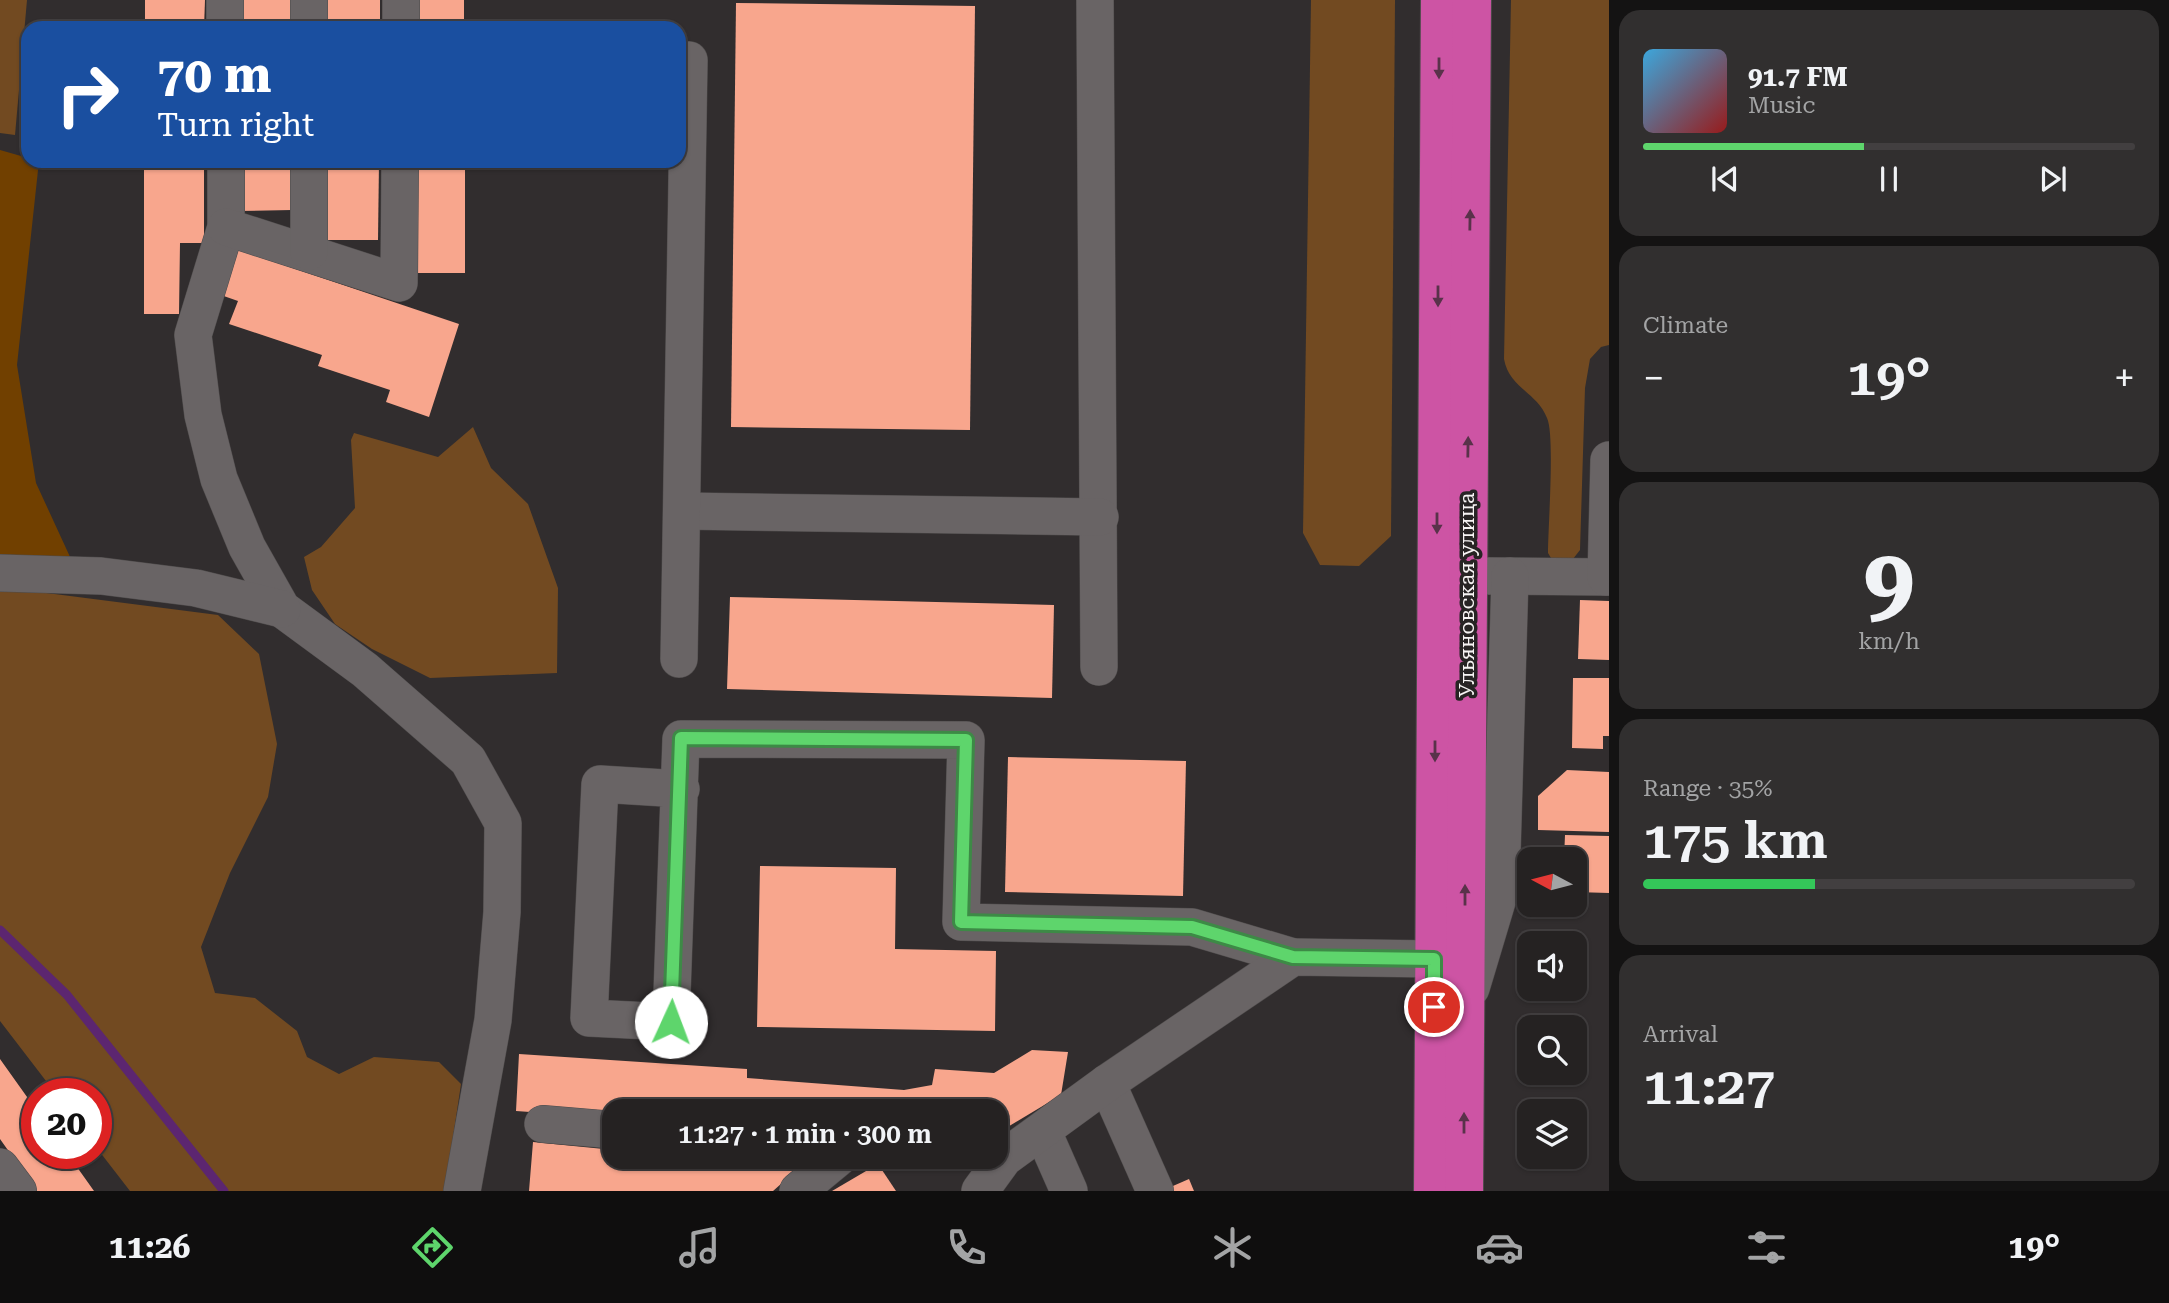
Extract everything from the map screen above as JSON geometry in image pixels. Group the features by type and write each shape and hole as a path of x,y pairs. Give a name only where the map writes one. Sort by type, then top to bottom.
{"highway":[{"name":"Ульяновская улица","path":"1433,1191 1440,0"},
{"name":"Ульяновская улица","path":"1464,1191 1472,0"}],"lane":[{"path":"225,0 225,21"},
{"path":"309,0 309,21"},
{"path":"401,0 401,21"},
{"path":"1095,0 1099,667"},
{"path":"679,659 689,60"},
{"path":"226,168 226,227 193,335 203,415 219,480 247,547 282,609"},
{"path":"309,168 309,252"},
{"path":"226,227 399,283 400,168"},
{"path":"1467,576 1607,577 1609,460"},
{"path":"682,511 1100,517"},
{"path":"0,573 101,576 196,588 282,609 365,670 467,760 503,823 502,912 493,1020 462,1191"},
{"path":"1464,1009 1501,888 1510,576"},
{"path":"681,789 600,784 589,1018 671,1022 681,789 681,738 966,740 961,922 1192,927 1293,957 1434,959"},
{"path":"1008,1150 1043,1132 1107,1083 1293,957"},
{"path":"1107,1083 1155,1191"},
{"path":"543,1124 602,1129"},
{"path":"1043,1132 1069,1191"},
{"path":"0,1167 18,1191"},
{"path":"798,1191 825,1169"},
{"path":"980,1191 990,1169"}],"shaded area":[{"path":"0,0 27,0 25,21 21,21 21,68 15,135 0,133"},
{"path":"1311,0 1395,0 1391,536 1359,566 1320,565 1303,533"},
{"path":"1511,0 1609,0 1609,345 1601,347 1590,359 1585,388 1580,550 1569,564 1554,563 1548,553 1551,442 1547,418 1537,402 1511,377 1504,359"},
{"path":"0,150 21,156 21,168 38,168 17,365 36,483 71,559 0,559"},
{"path":"473,427 491,468 528,504 558,588 557,673 430,678 372,649 335,624 312,590 304,557 321,547 355,508 351,440 354,433 438,457"},
{"path":"0,587 218,615 259,654 277,744 268,797 230,873 201,947 215,993 255,998 297,1031 307,1057 339,1074 374,1057 439,1062 461,1084 445,1191 130,1191 112,1168 112,1078 44,1078 0,1021"}],"building":[{"path":"145,0 205,0 204,21 145,21"},
{"path":"234,0 290,0 291,21 235,21"},
{"path":"322,0 380,0 380,21 322,21"},
{"path":"415,0 464,0 464,21 415,21"},
{"path":"736,3 975,6 970,430 731,427"},
{"path":"144,168 204,168 204,243 180,243 179,314 144,314"},
{"path":"236,168 292,168 292,210 237,211"},
{"path":"321,168 379,168 378,240 321,240"},
{"path":"415,168 465,168 465,273 416,273"},
{"path":"233,248 459,324 429,417 386,402 390,390 318,366 322,355 229,324 238,301 218,294"},
{"path":"730,597 1054,605 1052,698 727,689"},
{"path":"1580,600 1609,601 1609,660 1578,659"},
{"path":"1573,678 1609,678 1609,736 1603,736 1603,749 1572,748"},
{"path":"1008,757 1186,761 1183,896 1005,892"},
{"path":"1567,770 1609,772 1609,832 1538,830 1538,796"},
{"path":"1565,835 1609,836 1609,893 1587,892 1587,847 1564,847"},
{"path":"760,866 896,868 895,949 996,951 995,1031 757,1027"},
{"path":"1032,1050 1068,1052 1061,1095 1008,1127 1008,1099 602,1099 602,1117 516,1111 519,1054 747,1069 747,1078 904,1090 932,1085 935,1069 994,1073"},
{"path":"0,1059 21,1089 21,1169 0,1139"},
{"path":"533,1142 602,1149 602,1169 798,1169 773,1191 529,1191"},
{"path":"21,1169 78,1169 94,1191 37,1191"},
{"path":"869,1169 881,1169 896,1191 832,1191"},
{"path":"1189,1179 1194,1191 1166,1189"}],"waterway":[{"path":"0,930 67,995 224,1191"}],"route":[{"path":"671,1022 681,738 966,740 961,922 1192,927 1293,957 1434,959 1434,1007"}]}
